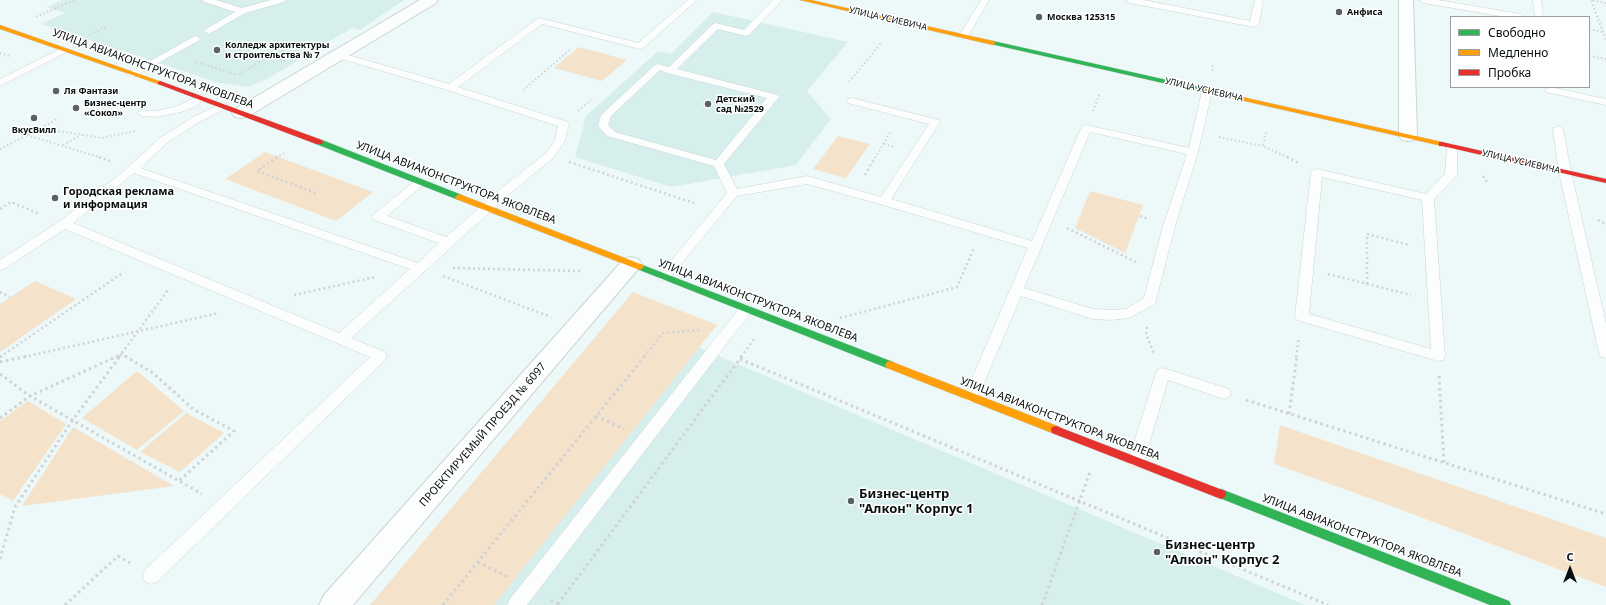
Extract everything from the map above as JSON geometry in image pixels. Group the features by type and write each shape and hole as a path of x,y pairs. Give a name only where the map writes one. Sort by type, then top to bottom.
{"street":[{"path":"241,113 431,0"},
{"name":"УЛИЦА УСИЕВИЧА","path":"803,0 1606,181"},
{"path":"1406,0 1408,136"},
{"name":"УЛИЦА АВИАКОНСТРУКТОРА ЯКОВЛЕВА","path":"4,29 201,98 308,138 1505,605"},
{"name":"ПРОЕКТИРУЕМЫЙ ПРОЕЗД № 6097","path":"334,605 632,264"}],"lane":[{"path":"207,0 242,11"},
{"path":"209,31 242,11 282,0"},
{"path":"451,88 540,21 640,46 693,0"},
{"path":"670,71 716,26 746,33 778,0"},
{"path":"964,36 985,0"},
{"path":"1130,0 1254,24 1259,0"},
{"path":"1423,0 1515,16"},
{"path":"1537,0 1540,16"},
{"path":"132,74 195,39"},
{"path":"0,82 64,50"},
{"path":"338,55 451,88 564,124 560,141 549,156 448,242 342,340"},
{"path":"718,164 774,97 658,67 606,115 603,126 611,134 718,164 733,193"},
{"path":"1551,101 1550,89 1606,102"},
{"path":"1016,290 1093,314 1111,315 1128,313 1150,301 1169,226 1193,152 1207,91"},
{"path":"142,113 156,114 177,110 188,106 201,98"},
{"path":"852,101 935,122 884,201"},
{"path":"0,266 64,224 133,169 164,140 197,119 223,106"},
{"path":"970,397 1086,128 1193,152"},
{"path":"1558,129 1566,172 1606,352"},
{"path":"1428,198 1317,172 1302,317 1438,356 1428,198 1451,175 1452,146"},
{"path":"133,169 420,268"},
{"path":"664,277 733,193 807,180 884,201 1035,246"},
{"path":"420,182 378,217 448,242"},
{"path":"64,224 380,356 151,576"},
{"path":"516,605 746,309"},
{"path":"1136,461 1163,373 1224,393"}],"path":[{"path":"4,29 74,0"},
{"path":"1606,3 1591,0 1606,40"},
{"path":"1590,29 1603,32"},
{"path":"505,105 589,33"},
{"path":"852,101 848,82 882,42"},
{"path":"169,53 238,75 269,56 290,62"},
{"path":"1590,56 1606,59"},
{"path":"854,193 902,114"},
{"path":"0,149 57,119"},
{"path":"41,128 102,138 139,130"},
{"path":"1197,132 1263,146 1317,172"},
{"path":"1263,146 1266,132"},
{"path":"62,146 81,134"},
{"path":"27,135 133,169"},
{"path":"308,138 257,171 316,193"},
{"path":"549,156 718,210"},
{"path":"0,209 11,202 64,224"},
{"path":"1047,218 1157,272"},
{"path":"838,318 957,287 981,230"},
{"path":"1367,284 1367,234 1432,250"},
{"path":"0,357 145,258"},
{"path":"420,268 576,327"},
{"path":"1307,268 1435,301"},
{"path":"0,559 15,507 72,421 180,273"},
{"path":"0,292 10,297"},
{"path":"1150,301 1146,334 1163,373"},
{"path":"1289,414 1302,317"},
{"path":"560,605 558,604 770,318"},
{"path":"443,605 662,333 732,328"},
{"path":"0,418 30,396 122,354"},
{"path":"122,354 152,373 193,409 234,431 178,481"},
{"path":"1438,356 1444,463"},
{"path":"740,358 1328,605"},
{"path":"0,374 30,396 72,421 224,506"},
{"path":"1224,393 1606,514"},
{"path":"1042,605 1080,500"},
{"path":"65,605 118,556 151,576"},
{"path":"478,562 530,588"}],"shaded area":[{"name":"Колледж архитектуры и строительства № 7","path":"62,0 404,0 360,30 352,28 267,79 248,87 219,83 41,24 65,13 47,7"},
{"name":"Детский сад №2529","path":"713,12 848,42 807,91 831,119 796,165 671,187 575,157 586,116 658,51 671,54"},
{"path":"579,47 627,60 602,81 554,68"},
{"path":"838,136 870,144 846,178 813,169"},
{"path":"265,152 373,192 336,221 225,179"},
{"path":"1090,191 1143,205 1125,253 1075,228"},
{"path":"35,281 76,299 0,352 0,304"},
{"path":"633,292 717,325 494,605 370,605"},
{"path":"681,340 1305,605 464,605"},
{"path":"137,371 184,411 137,450 82,418"},
{"path":"28,401 66,424 13,501 0,494 0,421"},
{"path":"186,413 224,433 180,472 140,452"},
{"path":"1280,425 1606,538 1606,587 1383,503 1274,464"},
{"path":"73,427 174,486 22,506"}],"traffic: fast":[{"path":"993,43 1207,91"},
{"path":"319,142 459,197"},
{"path":"640,267 890,365"},
{"path":"1221,494 1505,605"}],"traffic: slow":[{"path":"803,0 993,43"},
{"path":"0,27 160,83"},
{"path":"1207,91 1442,144"},
{"path":"459,197 640,267"},
{"path":"890,365 1056,430"}],"traffic: jam":[{"path":"160,83 319,142"},
{"path":"1442,144 1606,181"},
{"path":"1056,430 1221,494"}],"place":[{"name":"Анфиса","path":"1339,12"},
{"name":"Москва 125315","path":"1039,17"},
{"name":"Колледж архитектуры и строительства № 7","path":"217,50"},
{"name":"Ля Фантази","path":"56,91"},
{"name":"Детский сад №2529","path":"708,104"},
{"name":"Бизнес-центр «Сокол»","path":"76,108"},
{"name":"ВкусВилл","path":"34,118"},
{"name":"Городская реклама и информация","path":"55,198"},
{"name":"Бизнес-центр \"Алкон\" Корпус 1","path":"851,501"},
{"name":"Бизнес-центр \"Алкон\" Корпус 2","path":"1157,552"}]}
